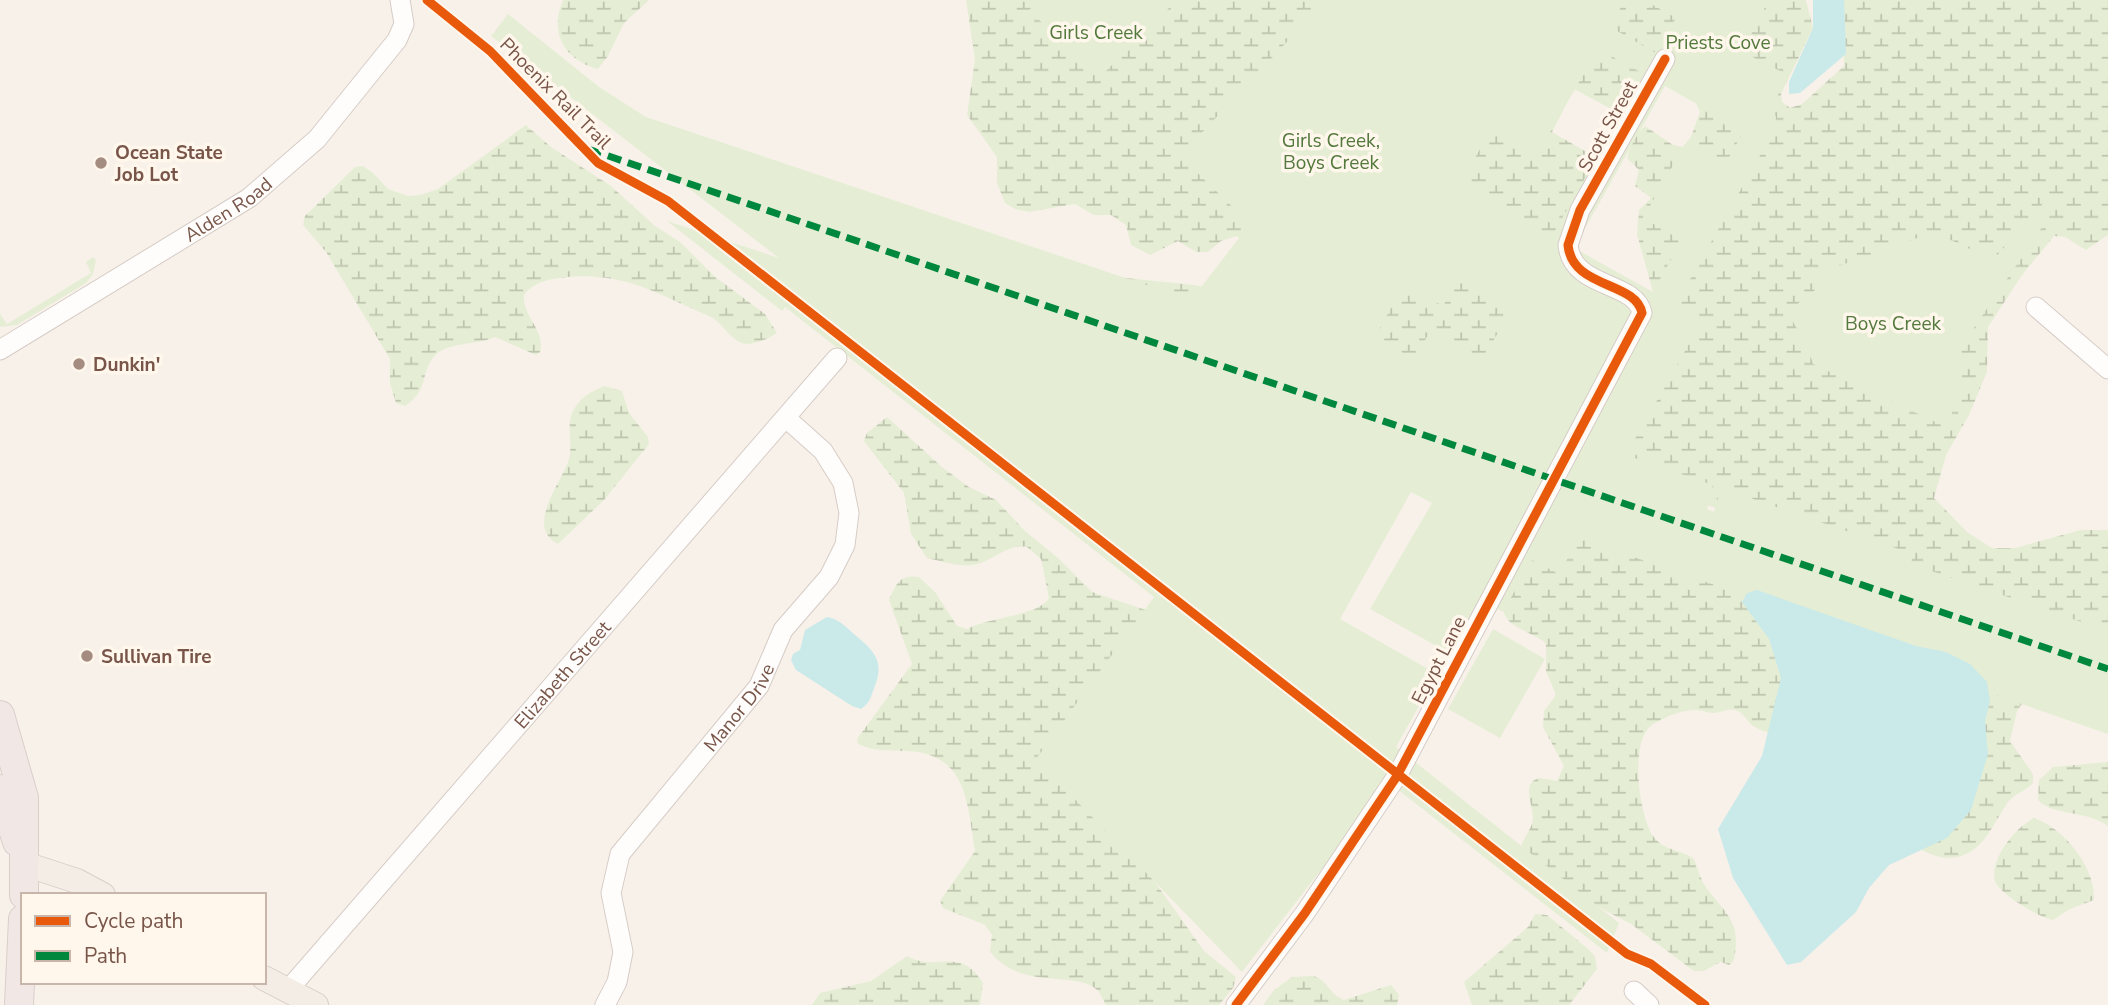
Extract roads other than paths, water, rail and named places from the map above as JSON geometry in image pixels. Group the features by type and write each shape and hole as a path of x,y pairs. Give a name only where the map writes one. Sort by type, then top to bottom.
{"highway":[{"path":"0,715 21,781 24,893"},
{"path":"0,789 25,864"},
{"path":"19,1005 21,962"}],"main road":[{"path":"25,864 78,881 99,893"},
{"path":"266,979 316,1005"}],"street":[{"name":"Alden Road","path":"0,350 213,222 286,169 327,128 397,40 402,8"},
{"name":"Scott Street","path":"1642,313 1635,299 1582,272 1572,260 1567,246 1580,210 1665,59"},
{"path":"2036,307 2108,369"},
{"name":"Egypt Lane","path":"1236,1005 1305,913 1398,773 1642,313"},
{"name":"Elizabeth Street","path":"288,990 837,358"},
{"name":"Manor Drive","path":"605,1005 617,982 623,953 611,892 620,854 758,687 783,630 829,577 845,545 849,513 843,483 822,451 786,418"},
{"path":"1634,991 1649,1005"}],"water":[{"path":"1813,0 1844,0 1846,54 1800,93 1789,94 1789,82 1813,28"},
{"path":"1757,590 1916,646 1946,652 1970,664 1987,682 1990,701 1985,721 1988,754 1971,810 1947,838 1889,865 1869,888 1856,912 1801,962 1787,965 1733,878 1718,829 1762,756 1781,678 1769,639 1742,602 1747,593"},
{"path":"827,617 845,626 869,647 877,659 877,681 869,701 861,709 796,670 791,660 793,654 800,650 805,630"}],"place":[{"name":"Ocean State Job Lot","path":"101,163"},
{"name":"Dunkin'","path":"79,364"},
{"name":"Sullivan Tire","path":"87,656"}],"park label":[{"name":"Girls Creek","path":"1096,32"},
{"name":"Priests Cove","path":"1718,42"},
{"name":"Girls Creek, Boys Creek","path":"1331,151"},
{"name":"Boys Creek","path":"1893,323"}]}
